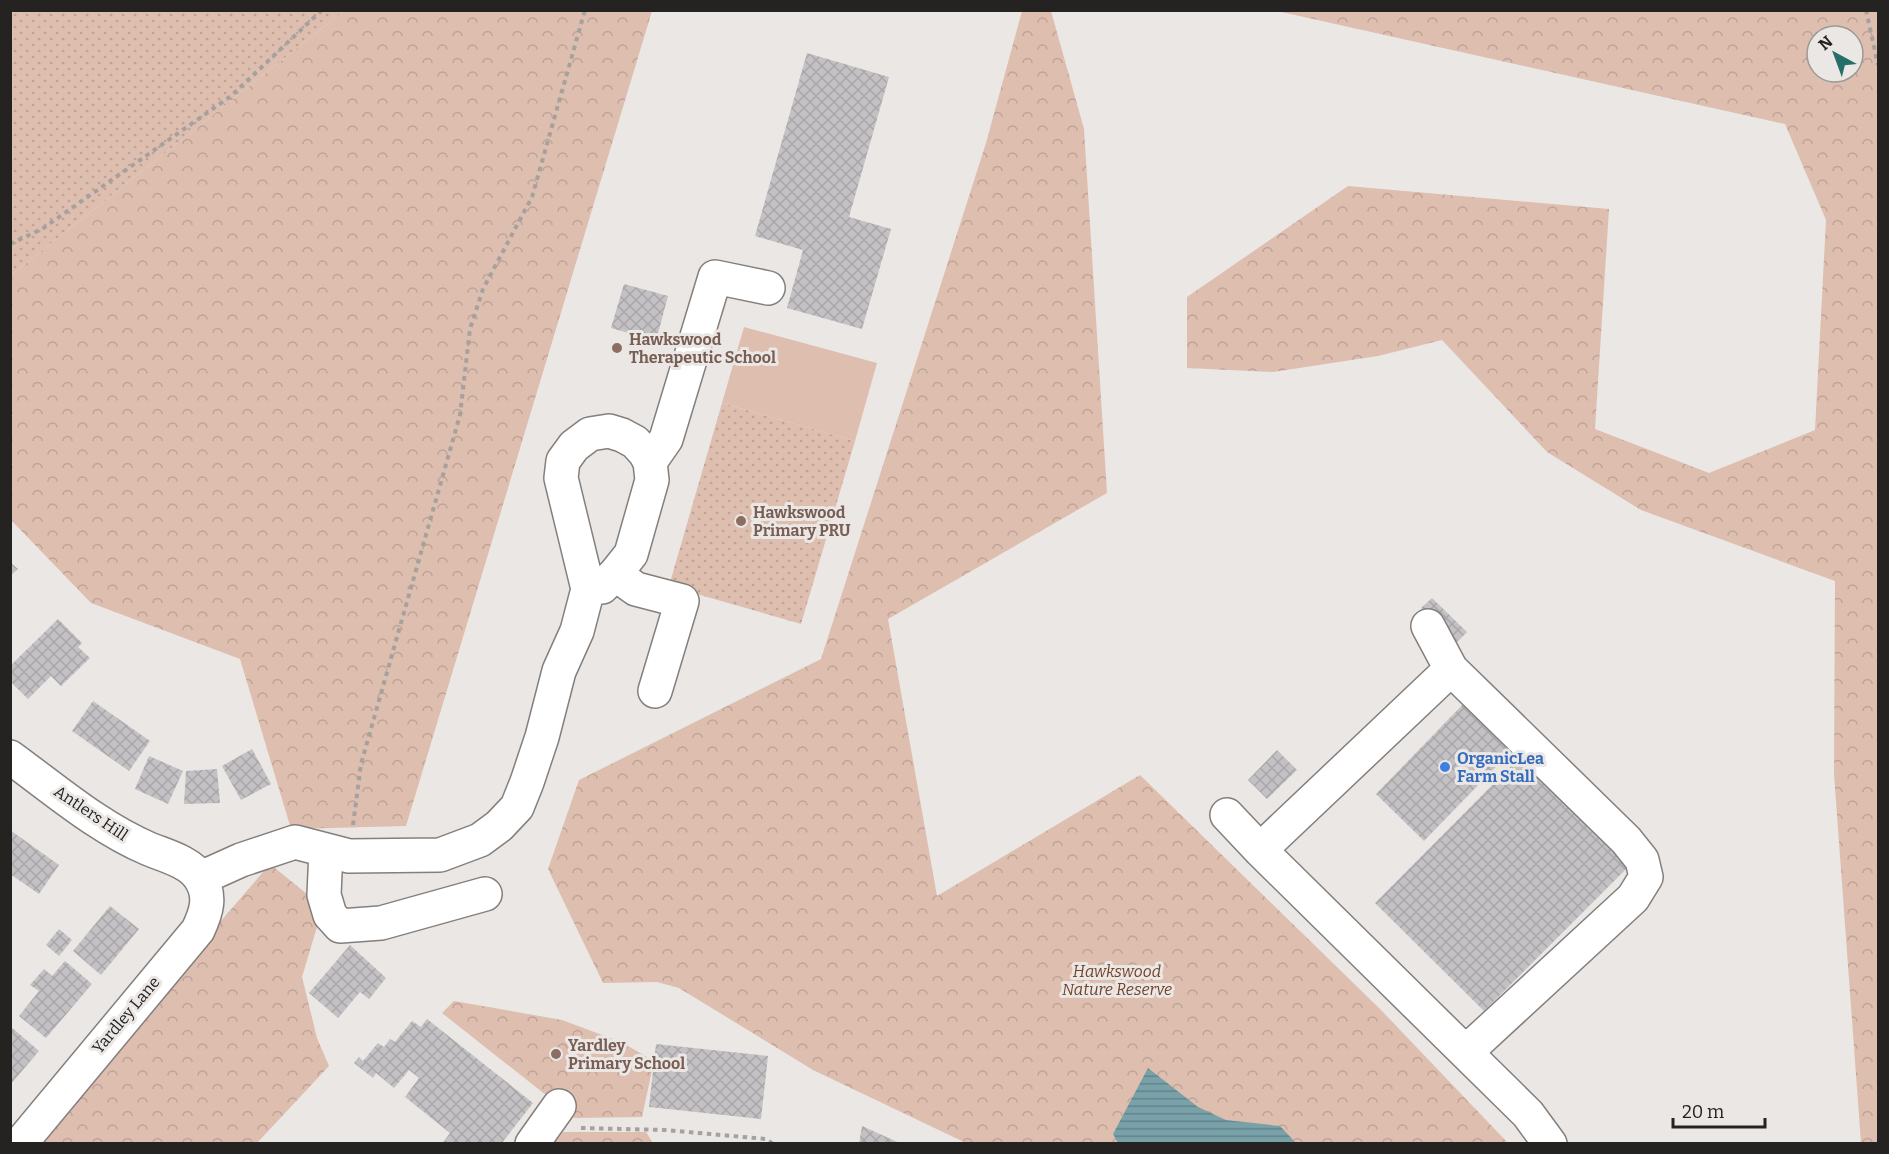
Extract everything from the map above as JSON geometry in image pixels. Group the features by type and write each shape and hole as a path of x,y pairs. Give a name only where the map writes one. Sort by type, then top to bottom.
{"street":[{"path":"650,462 666,439 715,277 768,288"},
{"path":"188,869 241,860 295,842 338,853 440,855 480,840 499,826 517,807 542,736 559,672 577,631 601,582 631,554 652,480 650,462 645,453 635,442 609,431 590,434 574,446 564,461 561,478 601,582"},
{"path":"601,582 682,601 655,691"},
{"path":"1428,626 1451,669 1626,840 1642,860 1646,877 1634,898 1466,1052"},
{"path":"1260,850 1451,669"},
{"name":"Antlers Hill","path":"10,757 107,827 188,869"},
{"path":"1227,814 1260,850 1528,1113 1550,1143"},
{"path":"338,853 324,895 330,915 340,926 381,922 484,894"},
{"name":"Yardley Lane","path":"20,1143 198,930 207,912 207,896 188,869"}],"path":[{"path":"10,244 42,229 231,96 322,10"},
{"path":"338,853 460,415 470,329 483,289 532,197 585,10"},
{"path":"1866,10 1878,65"},
{"path":"545,1125 665,1131 766,1139 773,1143"}],"green space":[{"path":"10,11 344,11 11,275"},
{"path":"344,11 652,11 406,826 291,829 240,659 91,603 11,520 11,275"},
{"name":"Hawkswood Nature Reserve","path":"1022,11 1051,11 1084,129 1107,493 888,619 937,896 1140,775 1381,1010 1508,1143 966,1143 813,1070 679,988 657,982 603,983 548,869 579,780 821,659 986,143"},
{"path":"1277,11 1878,11 1878,1143 1861,1143 1834,774 1835,581 1641,510 1547,452 1442,340 1378,356 1273,372 1187,368 1187,297 1348,186 1609,209 1595,429 1709,473 1815,430 1826,220 1785,124"},
{"path":"744,327 877,363 855,441 722,403"},
{"path":"722,403 855,441 801,624 669,586"},
{"path":"270,864 323,907 302,977 317,1038 329,1066 257,1143 29,1144"},
{"path":"454,1001 562,1020 621,1042 654,1061 642,1117 575,1118 442,1013"},
{"path":"563,1132 646,1132 653,1143 554,1143"}],"water":[{"path":"1148,1068 1198,1107 1226,1120 1280,1126 1296,1143 1118,1143 1113,1134"}],"building":[{"path":"807,53 889,77 849,217 891,229 862,329 787,308 803,250 755,236"},
{"path":"624,284 668,296 656,341 611,328"},
{"path":"10,562 18,569 10,576"},
{"path":"1432,598 1467,632 1456,643 1421,608"},
{"path":"58,619 82,643 78,647 90,658 61,686 51,676 28,699 10,681 10,666"},
{"path":"1471,696 1519,743 1424,841 1376,794"},
{"path":"93,701 150,741 129,771 72,731"},
{"path":"252,749 271,784 241,800 222,766"},
{"path":"1277,750 1297,770 1267,799 1248,780"},
{"path":"149,756 183,771 168,804 135,789"},
{"path":"1521,756 1630,865 1484,1011 1375,903"},
{"path":"217,769 220,803 184,804 186,771"},
{"path":"10,830 59,865 39,894 10,874"},
{"path":"110,906 139,929 101,975 73,951"},
{"path":"59,929 72,940 59,956 46,945"},
{"path":"350,945 386,978 369,999 360,992 338,1018 309,993"},
{"path":"65,961 92,984 46,1038 19,1016 39,991 30,985 44,969 52,976"},
{"path":"427,1019 533,1103 501,1144 442,1144 450,1133 405,1097 419,1078 409,1070 394,1088 376,1073 373,1078 354,1063 359,1057 363,1061 378,1043 384,1047 390,1039 395,1042 412,1021 421,1027"},
{"path":"10,1026 39,1051 10,1085"},
{"path":"656,1044 768,1056 761,1119 649,1107"},
{"path":"862,1126 902,1144 859,1144"}],"place":[{"name":"Hawkswood Therapeutic School","path":"617,348"},
{"name":"Hawkswood Primary PRU","path":"741,521"},
{"name":"OrganicLea Farm Stall","path":"1445,767"},
{"name":"Yardley Primary School","path":"556,1054"}]}
